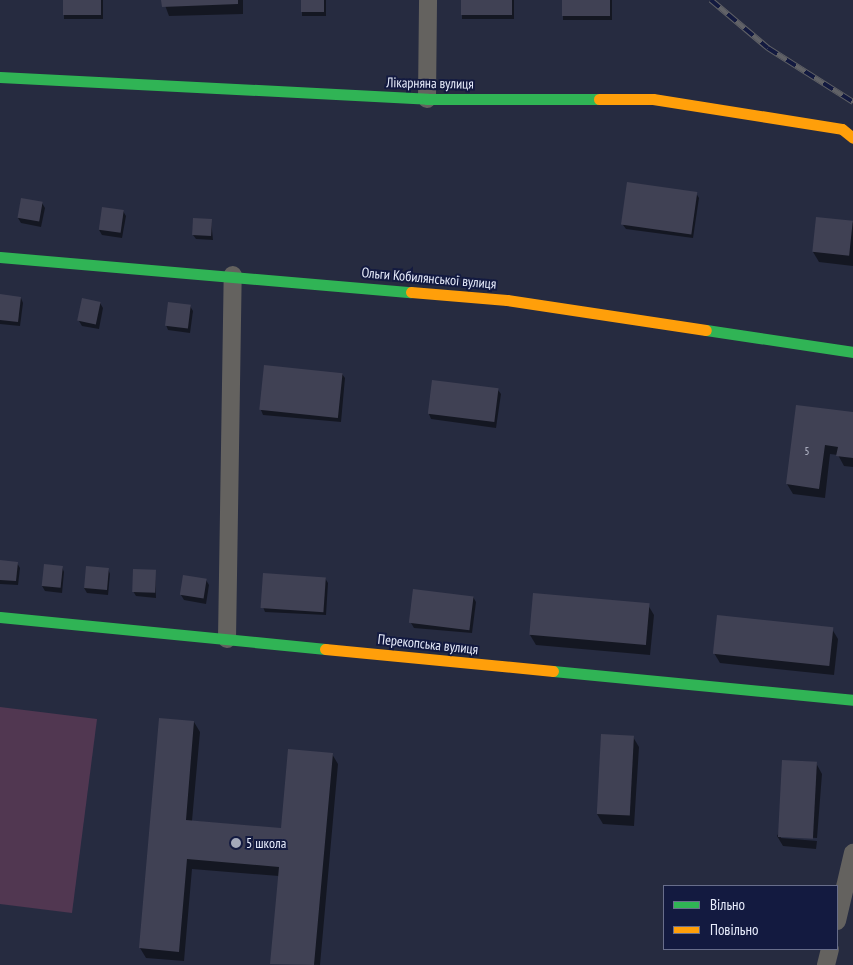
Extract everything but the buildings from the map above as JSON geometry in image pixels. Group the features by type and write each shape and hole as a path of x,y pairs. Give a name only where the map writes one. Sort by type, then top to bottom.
{"street":[{"path":"427,100 428,0"},
{"name":"Лікарняна вулиця","path":"0,77 427,100 653,99 842,128 853,138"},
{"name":"Ольги Кобилянської вулиця","path":"0,256 508,300 853,352"},
{"path":"227,639 233,275"},
{"name":"Перекопська вулиця","path":"0,616 853,700"},
{"path":"838,917 853,853"},
{"path":"826,965 830,950"}],"shaded area":[{"path":"0,707 97,719 72,913 0,904"}],"railway":[{"path":"711,0 768,48 853,102"}],"traffic: fast":[{"path":"0,77 427,99 599,99"},
{"path":"0,257 411,292"},
{"path":"706,330 853,352"},
{"path":"0,617 325,649"},
{"path":"553,671 853,700"}],"traffic: slow":[{"path":"599,99 653,99 842,129 853,138"},
{"path":"411,292 507,300 706,330"},
{"path":"325,649 553,671"}],"place":[{"name":"5 школа","path":"236,843"}]}
